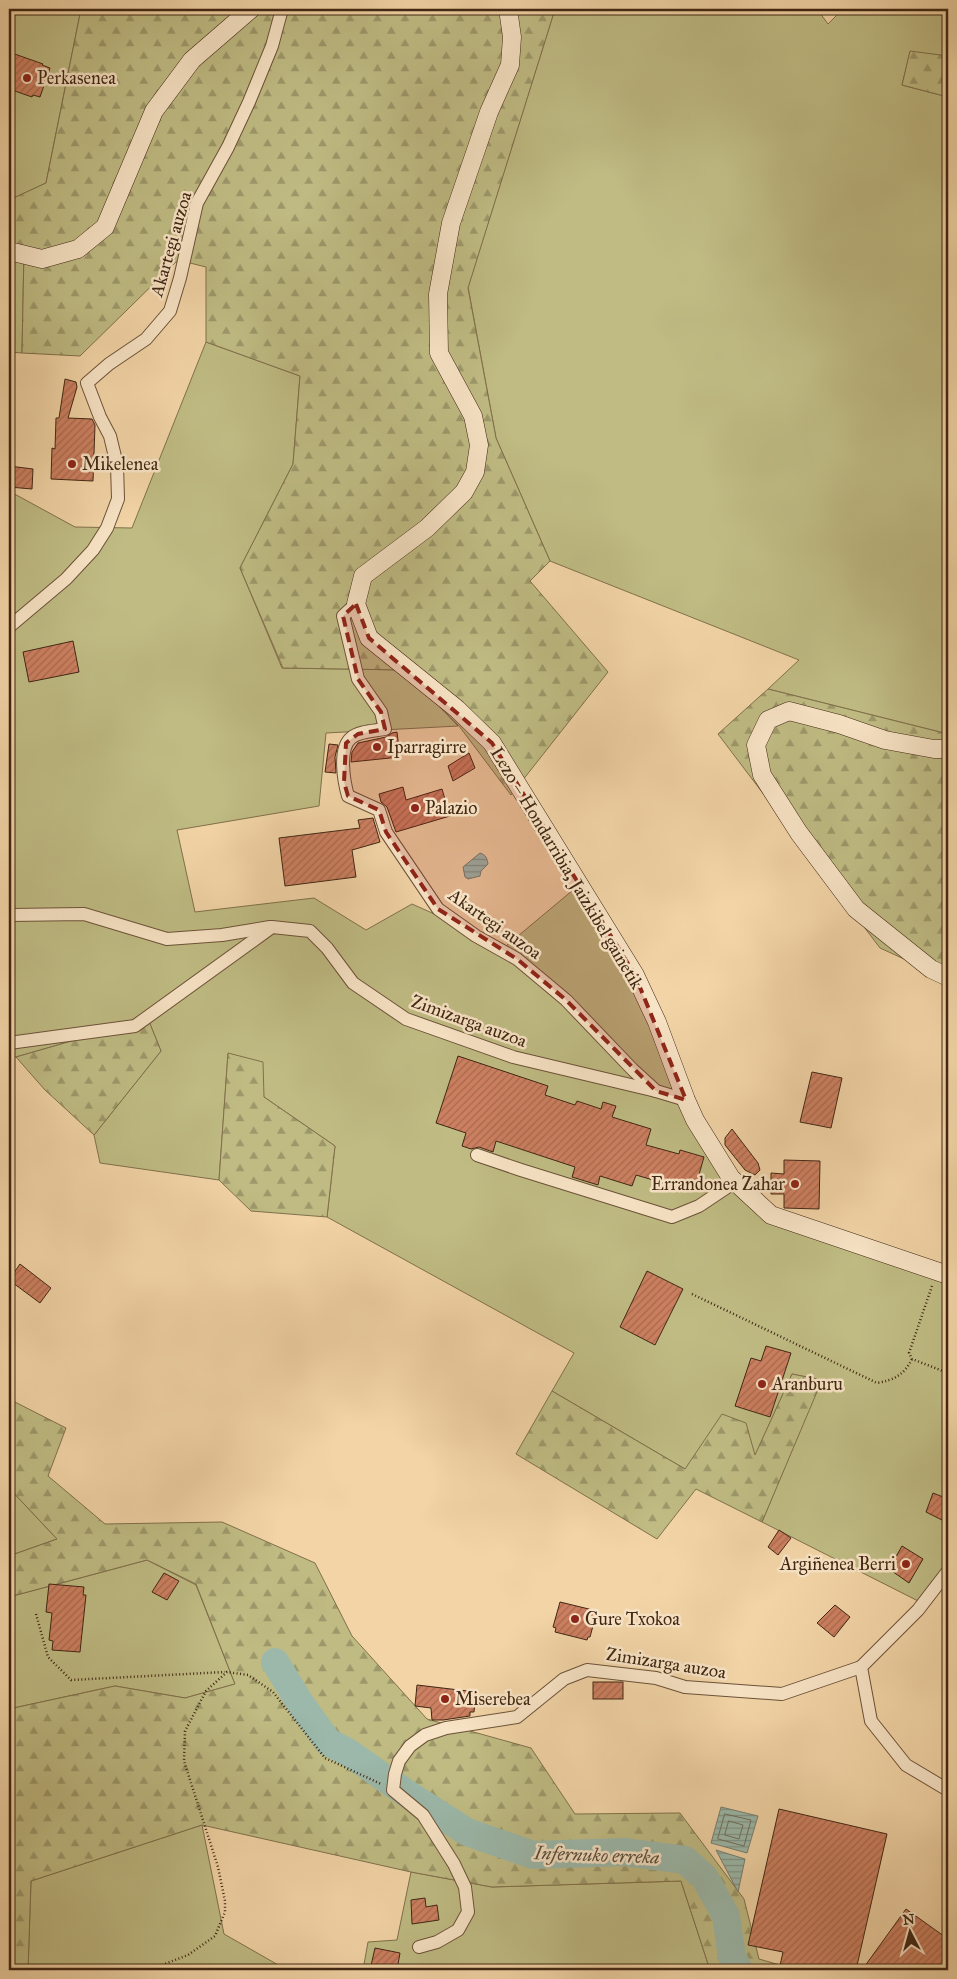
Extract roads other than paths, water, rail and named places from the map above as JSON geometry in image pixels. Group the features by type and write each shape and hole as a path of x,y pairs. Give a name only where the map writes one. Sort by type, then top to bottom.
{"street":[{"path":"9,251 42,259 78,249 105,227 154,111 192,60 251,9"},
{"name":"Akartegi auzoa","path":"9,627 66,579 93,550 107,528 118,500 117,465 110,436 100,417 87,383 109,364 146,339 170,311 180,278 197,203 228,147 249,102 272,46 282,9"},
{"path":"356,604 363,576 427,528 464,492 475,472 480,445 473,416 439,352 438,294 451,223 488,112 510,65 512,36 508,9"},
{"name":"Akartegi auzoa","path":"356,604 342,616 358,679 381,712 385,729 358,734 351,737 346,743 344,782 348,796 379,810 386,832 438,909 476,936 518,959 566,1000 633,1070 656,1091 686,1100"},
{"name":"Lezo – Hondarribia, Jaizkibel gainetik","path":"356,604 369,638 456,709 492,743 635,975 657,1022 695,1120 731,1178 772,1215 943,1273"},
{"path":"948,749 934,749 885,740 838,724 789,711 768,720 756,745 762,775 799,833 856,909 931,969 948,977"},
{"name":"Zimizarga auzoa","path":"9,915 84,914 167,939 222,935 272,926 310,931 327,948 353,983 406,1019 513,1057 656,1091"},
{"path":"9,1043 135,1026 272,926"},
{"path":"477,1155 672,1217 699,1206 735,1182"},
{"name":"Zimizarga auzoa","path":"419,1947 437,1942 458,1930 468,1912 465,1887 454,1864 423,1815 393,1790 399,1761 410,1746 425,1735 446,1728 517,1717 564,1679 587,1670 656,1678 685,1686 782,1694 861,1667 918,1610 948,1571"},
{"path":"861,1667 871,1721 906,1765 948,1790"}],"water":[{"path":"480,853 486,857 488,864 481,871 480,876 468,879 465,877 463,867"},
{"path":"721,1807 758,1816 747,1853 711,1843"},
{"path":"716,1850 745,1859 738,1892"}],"waterway":[{"name":"Infernuko erreka","path":"275,1662 300,1703 328,1742 349,1753 406,1793 467,1832 533,1855 624,1852 685,1860 705,1878 726,1916 732,1957 739,1970"}],"place":[{"name":"Perkasenea","path":"27,78"},
{"name":"Mikelenea","path":"72,464"},
{"name":"Iparragirre","path":"377,747"},
{"name":"Palazio","path":"415,808"},
{"name":"Errandonea Zahar","path":"795,1184"},
{"name":"Aranburu","path":"762,1384"},
{"name":"Argiñenea Berri","path":"906,1564"},
{"name":"Gure Txokoa","path":"575,1619"},
{"name":"Miserebea","path":"445,1699"}]}
